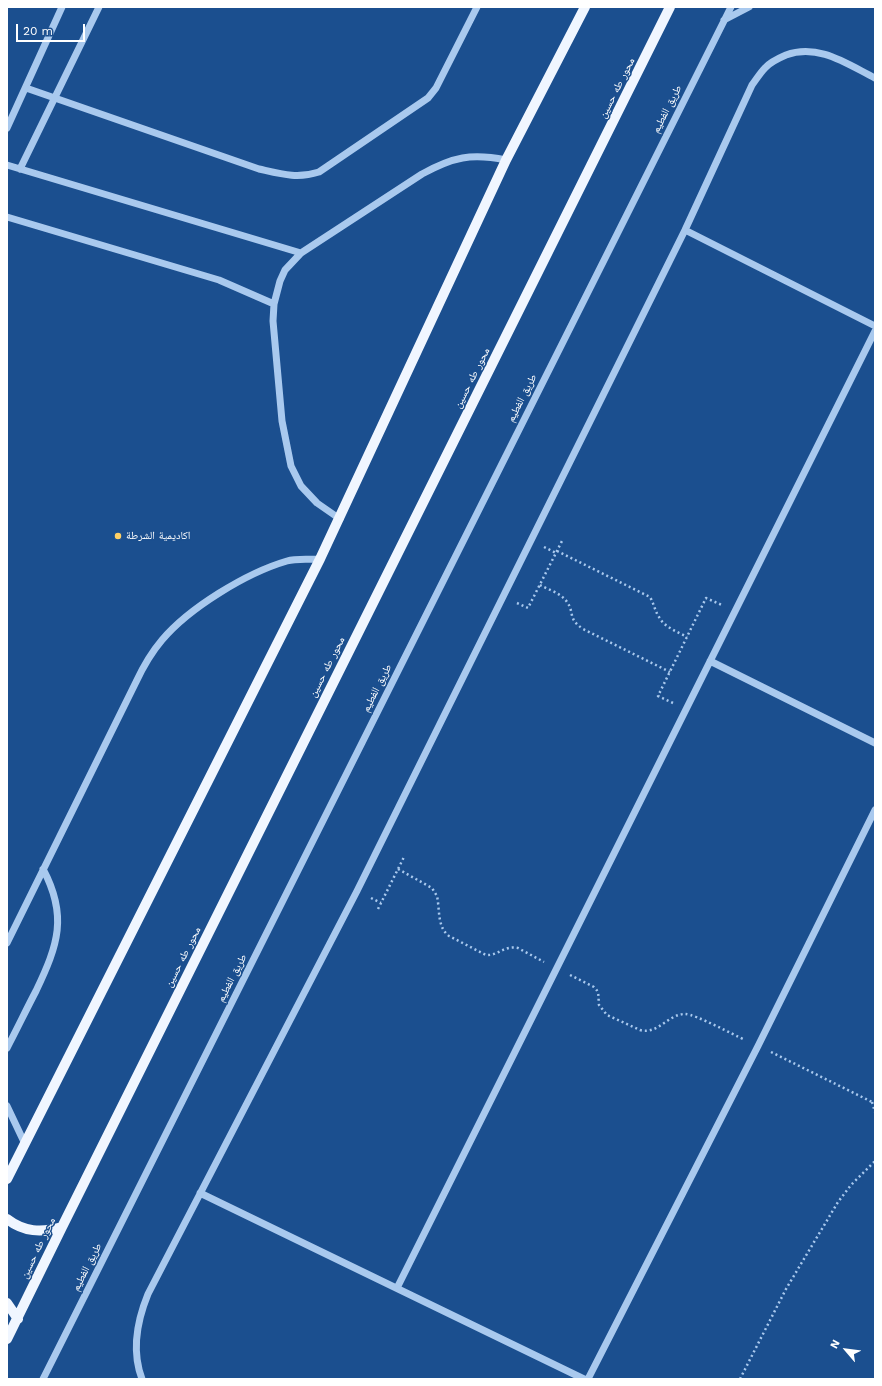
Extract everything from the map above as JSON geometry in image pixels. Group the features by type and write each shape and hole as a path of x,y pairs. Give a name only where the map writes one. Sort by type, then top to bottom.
{"main road":[{"path":"7,1179 340,519 506,160 585,7"},
{"name":"محور طه حسين","path":"7,1339 670,7"},
{"path":"7,1219 26,1229 38,1231 62,1227"},
{"path":"7,1303 18,1318"}],"street":[{"path":"7,128 62,7"},
{"path":"20,169 99,7"},
{"path":"26,88 259,169 294,176 308,176 319,172 428,98 436,88 477,7"},
{"name":"طريق الفطيم","path":"43,1379 731,7"},
{"path":"724,20 749,7"},
{"path":"142,1379 139,1372 136,1353 136,1331 140,1312 148,1294 356,891 685,230 752,85 765,67 779,58 794,52 808,51 822,53 875,78"},
{"path":"340,519 317,503 301,486 291,466 282,421 273,321 274,304 280,281 285,270 301,252 422,174 442,163 464,157 488,157 506,160"},
{"path":"7,165 301,252"},
{"path":"7,217 219,280 274,304"},
{"path":"685,230 875,326"},
{"path":"397,1288 875,331"},
{"path":"7,943 136,682 147,661 161,641 177,624 222,592 239,582 288,561 320,559"},
{"path":"710,660 875,743"},
{"path":"588,1379 758,1046 875,810"},
{"path":"7,1048 46,970 53,953 57,936 58,919 56,901 51,884 43,869"},
{"path":"7,1106 25,1144"},
{"path":"200,1193 584,1379"}],"path":[{"path":"528,608 562,539"},
{"path":"557,551 650,597 661,621 687,637"},
{"path":"540,585 561,596 566,601 569,605 571,616 574,621 583,629 670,672"},
{"path":"686,710 658,696 706,598 735,611"},
{"path":"378,909 404,857"},
{"path":"758,1046 873,1102 875,1112"},
{"path":"740,1379 786,1289 838,1202 855,1181 875,1161"}],"place":[{"name":"اكاديمية الشرطة","path":"118,536"}]}
